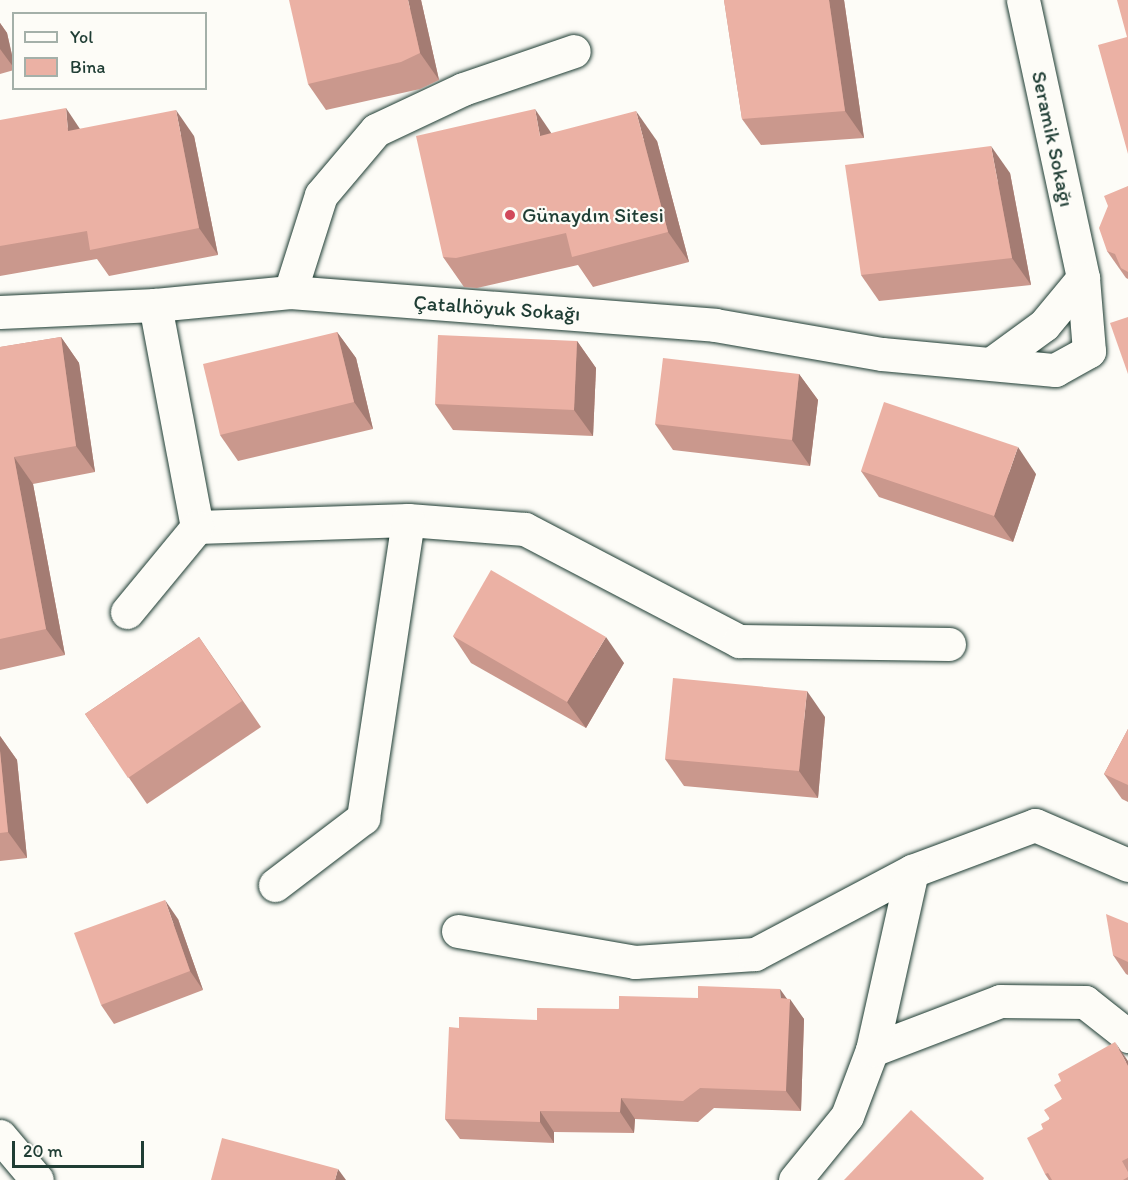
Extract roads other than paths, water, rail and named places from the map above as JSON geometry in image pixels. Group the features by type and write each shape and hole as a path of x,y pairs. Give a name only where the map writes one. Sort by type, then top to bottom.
{"street":[{"name":"Seramik Sokağı","path":"992,363 1055,370 1089,351 1083,278 1023,0"},
{"path":"290,292 321,195 376,130 463,89 574,51"},
{"path":"992,363 1044,325 1083,278"},
{"name":"Çatalhöyuk Sokağı","path":"0,312 155,305 290,292 715,325 882,354 992,363"},
{"path":"155,305 197,527"},
{"path":"275,885 363,818 408,520"},
{"path":"127,612 197,527 408,520 525,529 739,641 949,644"},
{"path":"458,931 635,962 755,954 912,871 1035,825 1128,865"},
{"path":"795,1180 847,1116 872,1050 912,871"},
{"path":"872,1050 1000,1001 1085,1002 1128,1036"},
{"path":"0,1136 37,1180"}],"place":[{"name":"Günaydın Sitesi","path":"510,215"}]}
